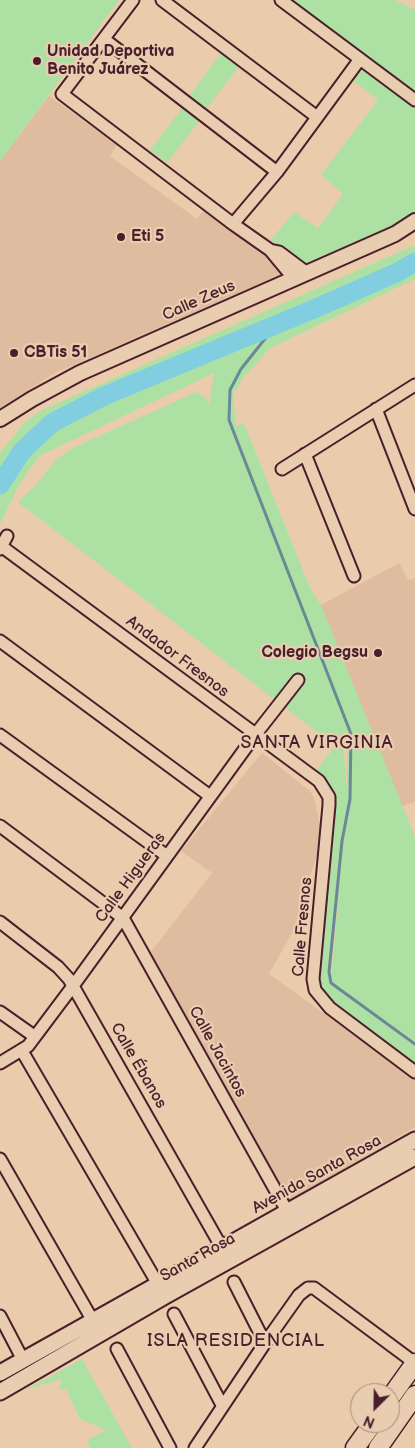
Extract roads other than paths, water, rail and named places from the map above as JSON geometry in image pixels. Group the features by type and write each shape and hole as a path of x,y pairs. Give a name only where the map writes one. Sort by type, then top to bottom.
{"main road":[{"name":"Avenida Santa Rosa","path":"0,1373 93,1321 162,1290 222,1248 291,1218 415,1140"},
{"name":"Santa Rosa","path":"0,1392 162,1290 291,1218 415,1157"},
{"path":"400,1384 415,1363"},
{"path":"378,1448 415,1395"},
{"path":"357,1447 366,1433"}],"street":[{"path":"133,0 62,94 270,250 294,279"},
{"path":"162,0 317,117"},
{"path":"281,0 415,100"},
{"path":"104,39 277,172"},
{"path":"233,224 277,172 360,59"},
{"name":"Calle Zeus","path":"0,419 80,373 394,234 415,221"},
{"path":"270,250 279,252 307,273"},
{"path":"282,469 415,385"},
{"path":"376,410 415,509"},
{"path":"305,454 354,576"},
{"path":"1,548 6,536"},
{"name":"Andador Fresnos","path":"1,548 319,781 329,797"},
{"path":"0,641 210,796"},
{"name":"Calle Higueras","path":"0,1063 28,1046 74,986 119,914 167,856 255,735 298,680"},
{"path":"0,735 167,856"},
{"name":"Calle Fresnos","path":"329,797 313,979 315,990 330,1008 415,1072"},
{"path":"0,826 119,914"},
{"name":"Calle Jacintos","path":"119,914 291,1218"},
{"name":"Calle Ébanos","path":"0,922 58,967 74,986 222,1248"},
{"path":"0,1012 34,1036"},
{"path":"22,1051 162,1290"},
{"path":"0,1160 93,1321"},
{"path":"234,1282 265,1343"},
{"path":"195,1448 265,1343 299,1295 308,1288 314,1288 415,1363"},
{"path":"174,1314 222,1406"},
{"path":"0,1316 23,1360"},
{"path":"117,1349 170,1448"}],"waterway":[{"path":"0,485 22,451 52,423 104,396 321,306 398,272 415,262"},
{"path":"276,325 241,369 230,390 229,420 351,734 350,799 342,841 329,972 331,983 415,1044"}],"place":[{"name":"Unidad Deportiva Benito Juárez","path":"37,61"},
{"name":"Eti 5","path":"121,237"},
{"name":"CBTis 51","path":"14,353"},
{"name":"Colegio Begsu","path":"378,653"}],"district":[{"name":"SANTA VIRGINIA","path":"317,743"},
{"name":"ISLA RESIDENCIAL","path":"236,1341"}]}
